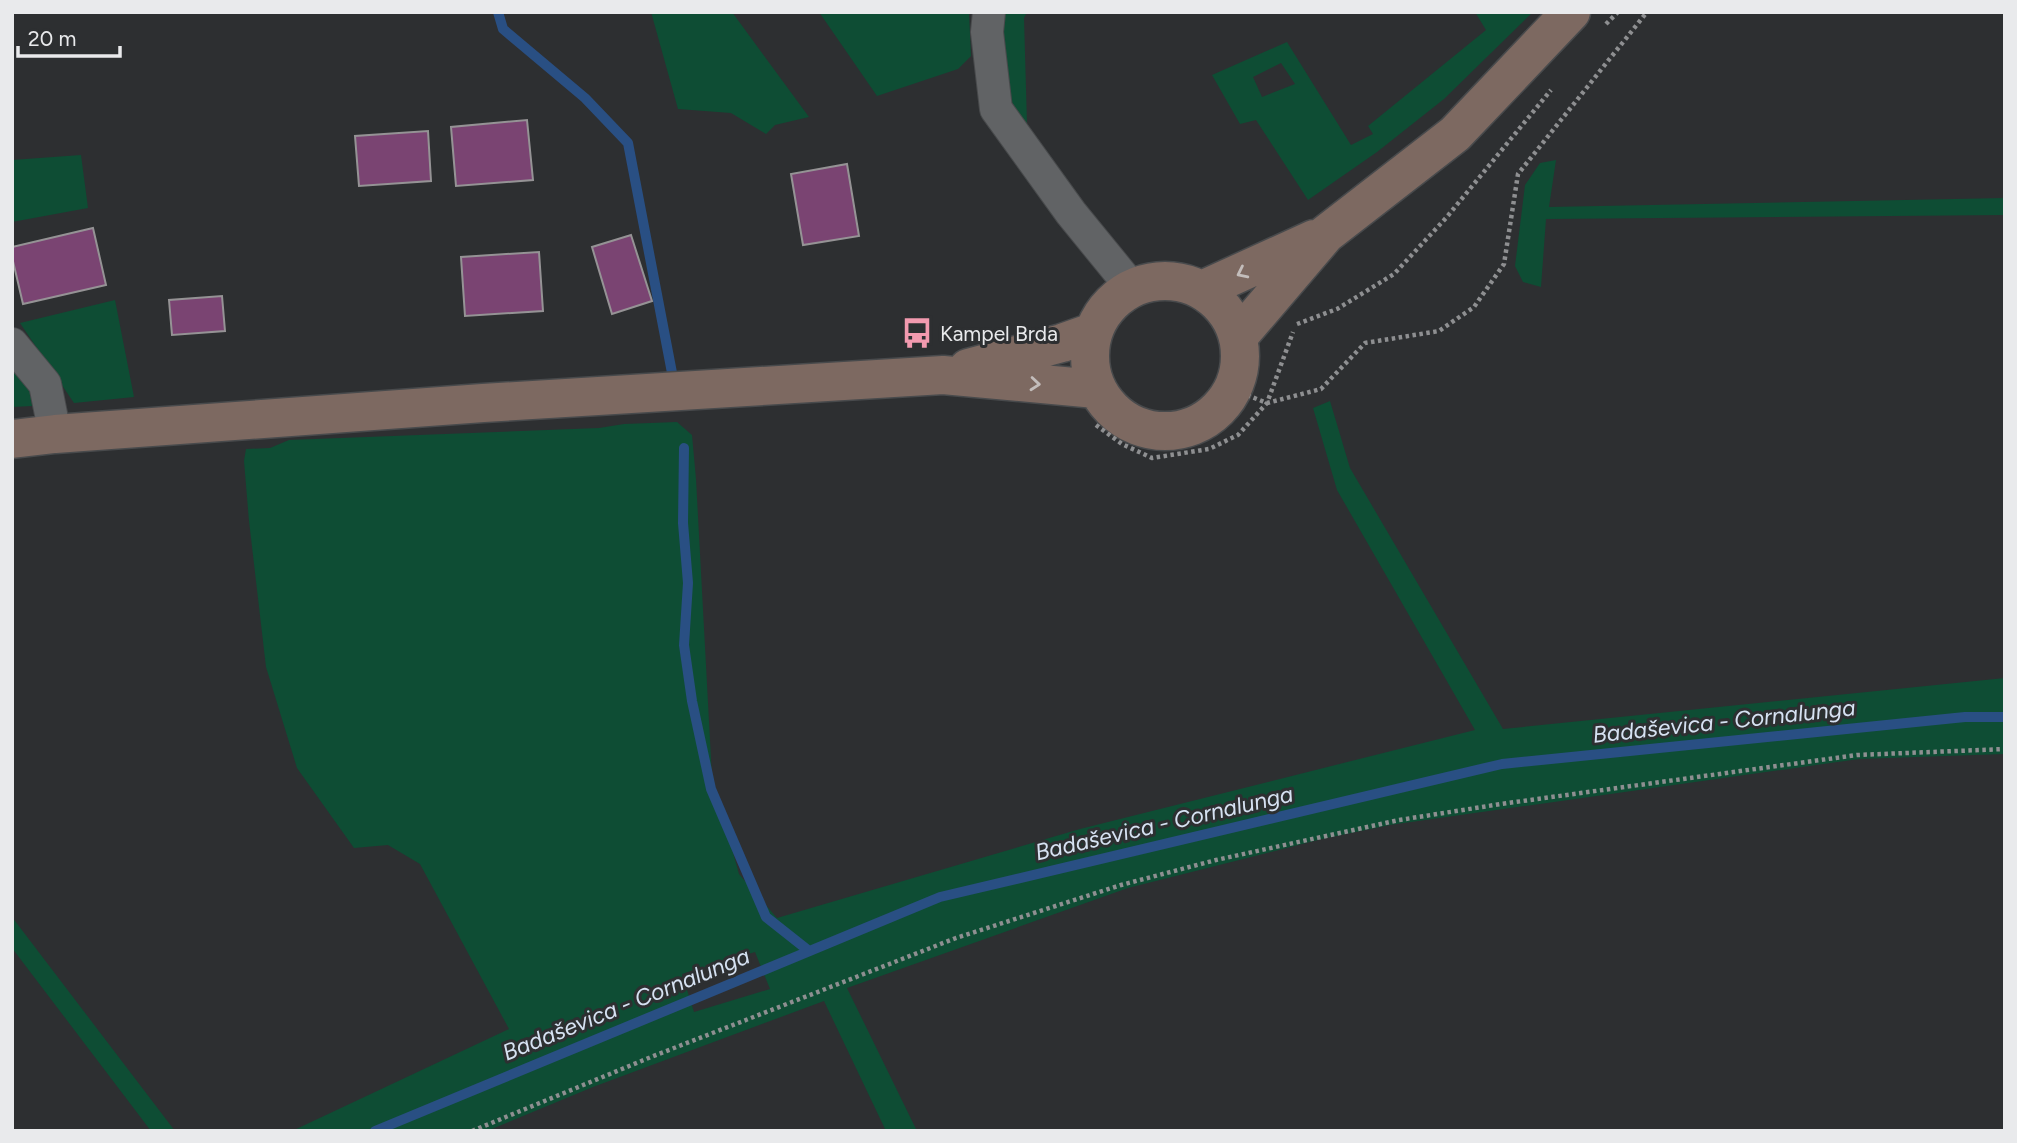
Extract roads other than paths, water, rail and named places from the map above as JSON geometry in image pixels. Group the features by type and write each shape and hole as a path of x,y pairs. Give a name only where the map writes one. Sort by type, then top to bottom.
{"street":[{"path":"989,12 987,32 996,109 1071,213 1133,289"},
{"path":"1239,336 1326,234 1455,134 1571,12"},
{"path":"1202,290 1326,234"},
{"path":"1154,282 1177,282 1202,290 1216,300 1231,317 1239,336 1241,356 1234,390 1212,416 1190,428 1166,432 1142,428 1120,417 1096,389 1090,372 1088,351 1093,332 1112,304 1133,289 1154,282"},
{"path":"943,375 1093,332"},
{"path":"12,344 45,384 55,434"},
{"path":"12,439 483,403 943,375 1096,389"}],"waterway":[{"path":"498,12 503,29 585,98 628,143 673,378"},
{"path":"684,448 683,523 688,583 684,645 692,701 711,789 766,917 809,951"},
{"name":"Badaševica - Cornalunga","path":"375,1131 940,897 1502,764 1965,717 2005,717"}],"place":[{"name":"Kampel Brda","path":"917,333"}]}
